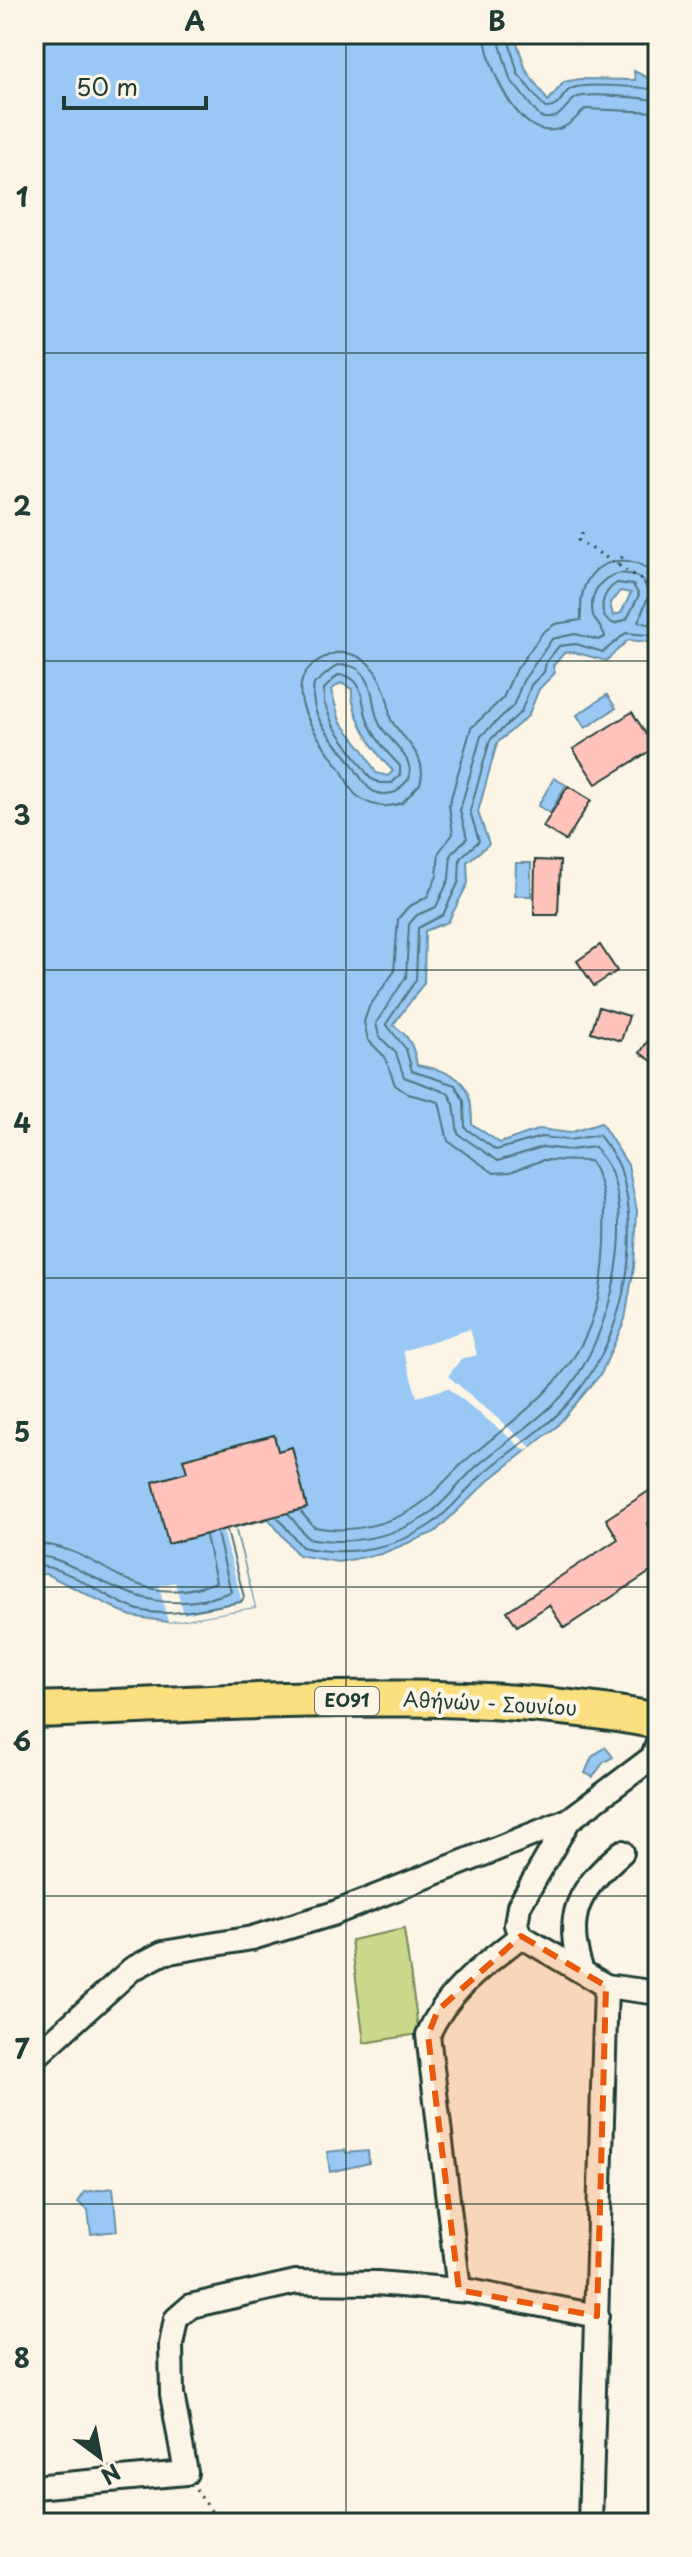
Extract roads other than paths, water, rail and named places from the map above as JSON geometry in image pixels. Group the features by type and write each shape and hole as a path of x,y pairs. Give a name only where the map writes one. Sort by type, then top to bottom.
{"main road":[{"name":"Αθήνών - Σουνίου","path":"34,1710 430,1699 540,1703 658,1721"}],"street":[{"path":"34,2058 132,1969 163,1953 252,1938 332,1914 569,1820 653,1757 658,1743"},
{"path":"569,1820 519,1906 516,1925 521,1936 606,1986 658,1993"},
{"path":"582,1971 573,1945 573,1915 585,1890 622,1852"},
{"path":"459,2290 440,2157 428,2035 438,2010 476,1971 521,1936"},
{"path":"590,2523 606,1986"},
{"path":"34,2487 186,2473 172,2394 171,2345 176,2319 191,2306 296,2282 377,2283 459,2290 597,2316"}],"water":[{"path":"34,34 514,34 526,70 548,101 564,82 580,79 635,80 634,71 658,83 658,643 628,640 606,661 574,652 564,653 553,666 555,673 539,689 528,716 497,743 478,812 489,844 467,862 468,883 448,922 425,931 424,983 393,1025 410,1042 417,1065 443,1071 460,1081 469,1097 472,1124 500,1143 540,1129 569,1133 601,1123 628,1165 637,1211 634,1267 625,1319 601,1374 556,1427 489,1480 435,1532 381,1554 338,1562 298,1555 269,1519 235,1527 255,1607 168,1622 131,1616 46,1574 34,1574","holes":["620,591 631,593 621,613 613,616 610,603","341,683 352,689 355,710 365,733 393,771 388,776 376,773 364,751 340,721 331,690"]},
{"path":"607,695 616,708 585,728 577,715"},
{"path":"554,778 566,785 550,813 538,806"},
{"path":"516,863 531,863 531,896 515,896"},
{"path":"605,1747 613,1757 603,1763 593,1777 585,1773 592,1757"},
{"path":"345,2150 346,2153 368,2151 369,2163 330,2172 327,2152"},
{"path":"113,2188 117,2231 91,2234 88,2210 78,2202 85,2192"}]}
